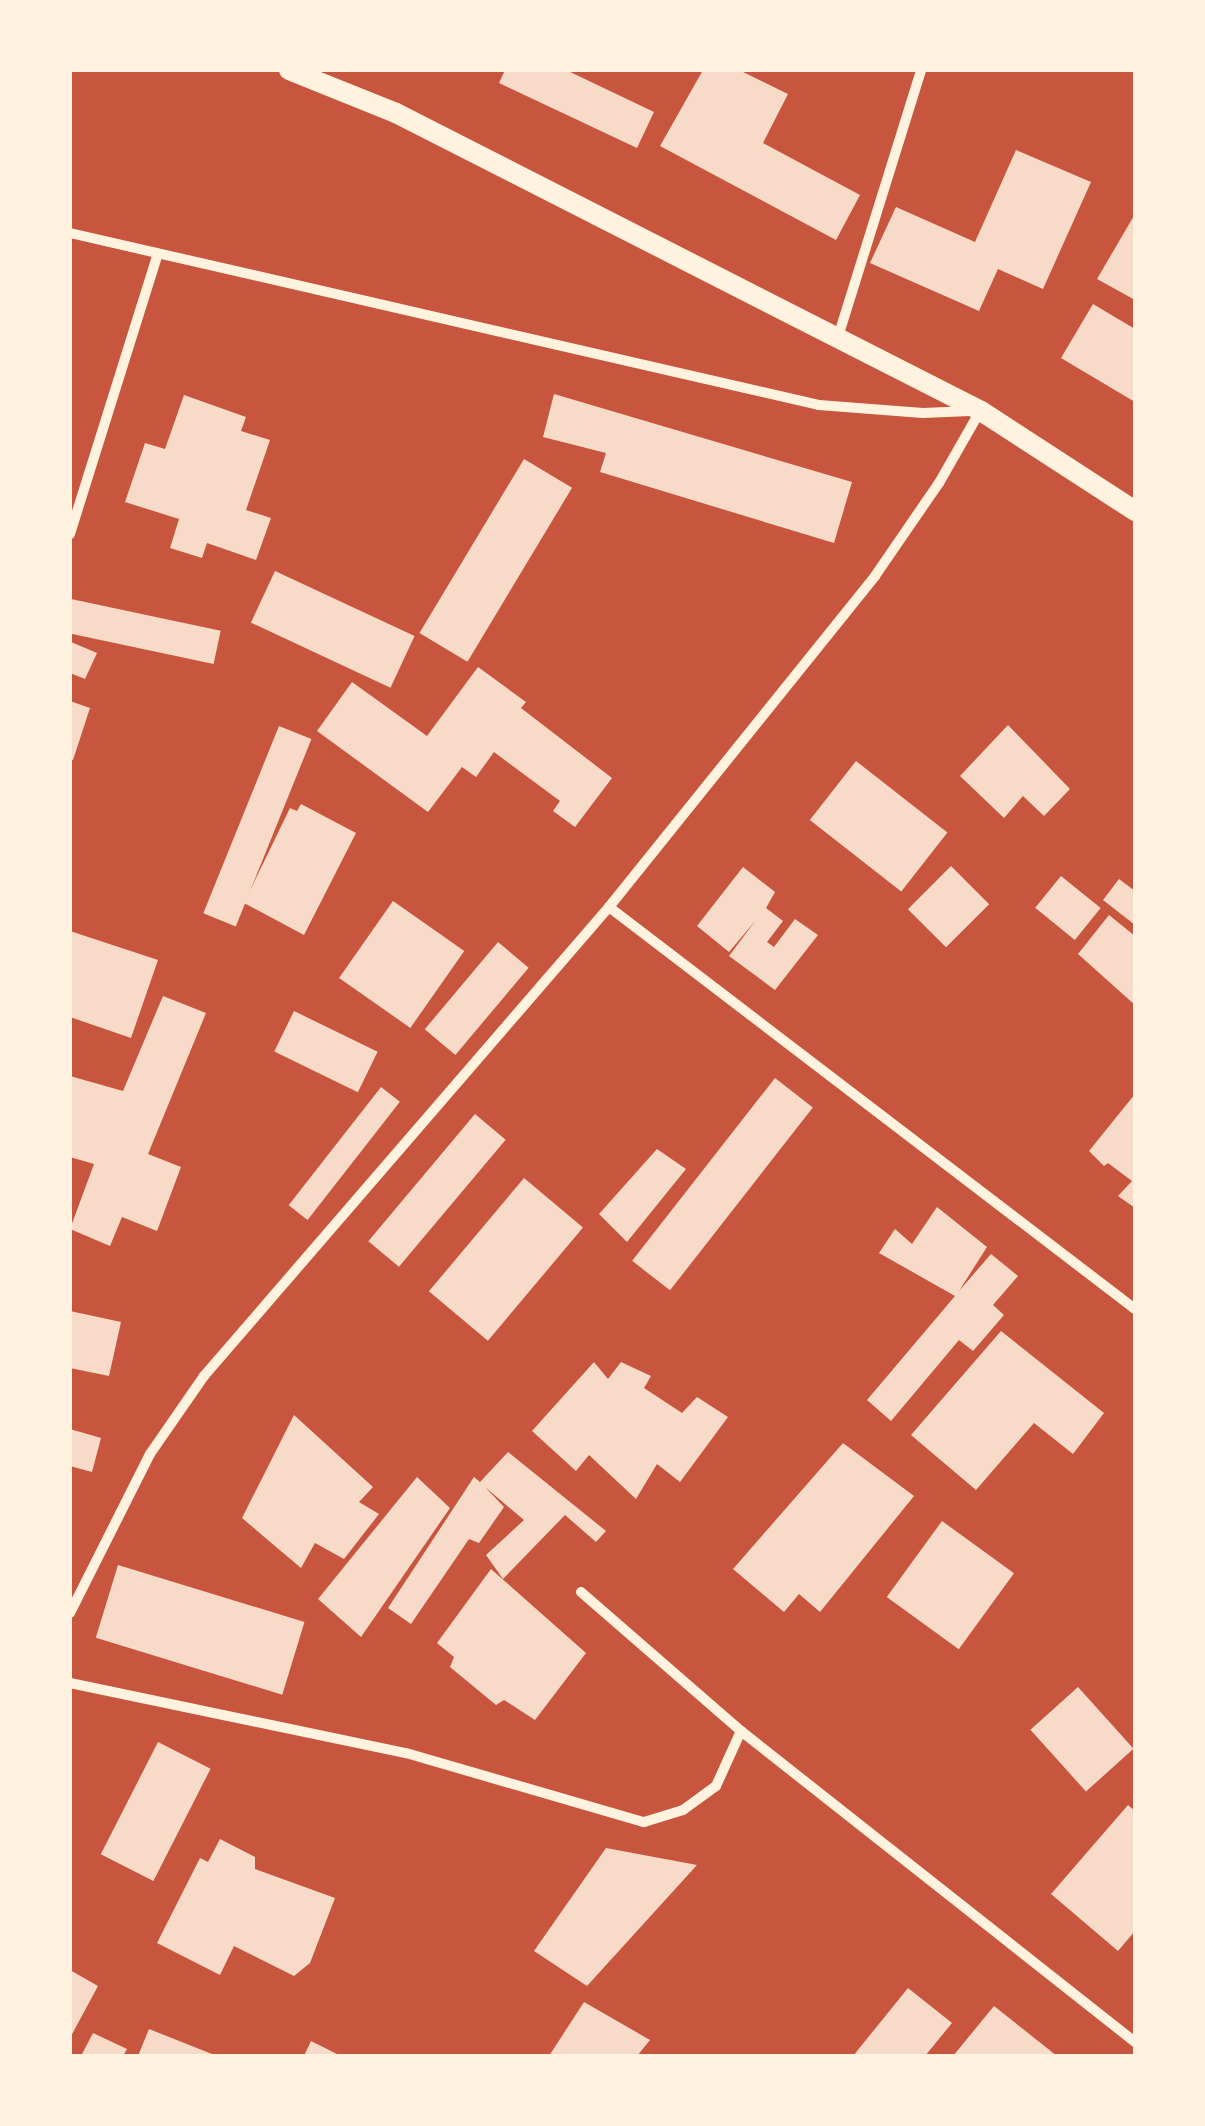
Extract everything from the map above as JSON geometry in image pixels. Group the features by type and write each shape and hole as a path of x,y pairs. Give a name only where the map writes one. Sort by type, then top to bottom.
{"main road":[{"path":"289,70 396,113 981,410 1135,511"}],"street":[{"path":"838,337 920,70"},
{"path":"70,233 818,405 923,413 981,410"},
{"path":"70,534 158,254"},
{"path":"70,1613 150,1454 204,1376 609,907 875,576 939,483 981,410"},
{"path":"609,907 1135,1309"},
{"path":"580,1592 741,1731 1135,2042"},
{"path":"70,1682 406,1753 644,1822 683,1810 716,1786 741,1731"}],"building":[{"path":"505,70 566,70 654,112 637,148 499,83"},
{"path":"703,70 739,70 788,94 763,143 860,195 836,240 660,146"},
{"path":"1016,150 1091,182 1043,289 998,269 979,311 870,263 896,207 975,242"},
{"path":"1135,214 1135,300 1097,279"},
{"path":"1093,304 1135,329 1135,402 1061,358"},
{"path":"554,394 852,482 834,543 600,472 606,453 543,437"},
{"path":"184,395 246,417 241,431 270,440 246,510 271,518 256,560 207,543 202,558 170,548 179,519 125,502 145,443 165,449"},
{"path":"524,459 572,488 467,662 419,633"},
{"path":"275,571 415,636 390,688 251,623"},
{"path":"71,599 221,631 214,664 70,634"},
{"path":"71,642 97,653 85,679 70,673"},
{"path":"478,667 526,702 521,708 612,778 575,827 553,811 560,801 494,752 476,777 462,767 428,812 317,731 352,682 427,736"},
{"path":"70,701 90,708 73,760 70,759"},
{"path":"1008,725 1070,789 1044,816 1023,796 1004,818 960,776"},
{"path":"279,726 311,739 236,926 203,913"},
{"path":"856,761 947,832 901,892 810,820"},
{"path":"301,804 356,833 304,935 244,903 290,808 297,811"},
{"path":"951,866 989,904 946,947 908,909"},
{"path":"743,867 775,892 766,908 783,921 767,942 774,947 795,919 818,935 775,990 729,956 756,920 729,952 697,926"},
{"path":"1061,876 1101,908 1075,940 1035,908"},
{"path":"1119,879 1135,891 1135,925 1103,900"},
{"path":"393,901 464,951 410,1028 339,978"},
{"path":"1109,915 1135,936 1135,1005 1078,954"},
{"path":"70,931 158,960 131,1038 70,1017"},
{"path":"498,942 529,968 455,1055 425,1029"},
{"path":"163,996 206,1013 148,1154 181,1167 157,1231 122,1217 110,1246 70,1229 94,1164 70,1157 70,1076 123,1091"},
{"path":"294,1011 378,1052 358,1092 274,1051"},
{"path":"775,1078 813,1108 670,1290 632,1261"},
{"path":"381,1087 400,1102 308,1220 289,1205"},
{"path":"1135,1094 1135,1208 1118,1196 1132,1181 1108,1163 1104,1166 1089,1151"},
{"path":"475,1114 506,1140 399,1267 368,1241"},
{"path":"657,1149 686,1169 627,1242 599,1214"},
{"path":"524,1178 583,1227 488,1341 429,1291"},
{"path":"937,1207 987,1247 959,1291 991,1254 1018,1276 993,1305 1004,1315 973,1351 959,1340 891,1421 867,1400 955,1296 879,1253 895,1229 912,1244"},
{"path":"70,1311 121,1322 109,1376 70,1368"},
{"path":"1001,1331 1104,1413 1073,1454 1034,1423 976,1490 911,1435"},
{"path":"594,1362 608,1379 621,1362 651,1376 644,1388 682,1413 697,1397 728,1417 680,1482 657,1464 636,1499 589,1455 576,1471 532,1431"},
{"path":"294,1415 373,1487 359,1502 379,1514 344,1559 315,1543 301,1568 242,1518"},
{"path":"70,1429 101,1438 92,1472 70,1466"},
{"path":"843,1443 914,1496 820,1612 799,1594 784,1612 733,1569"},
{"path":"508,1452 606,1531 596,1542 565,1515 503,1579 486,1555 524,1520 485,1487 504,1507 479,1543 469,1539 411,1624 388,1608 474,1477 480,1482"},
{"path":"417,1477 450,1508 361,1637 318,1599"},
{"path":"942,1521 1014,1573 959,1649 887,1597"},
{"path":"118,1565 304,1622 282,1695 96,1638"},
{"path":"491,1569 586,1653 535,1720 504,1700 496,1705 450,1667 454,1657 437,1643"},
{"path":"1078,1687 1134,1749 1086,1792 1030,1730"},
{"path":"158,1742 211,1769 153,1881 101,1854"},
{"path":"1128,1805 1135,1811 1135,1931 1118,1951 1051,1894"},
{"path":"220,1839 255,1857 255,1869 335,1898 310,1963 294,1976 234,1946 220,1975 157,1943 200,1858 208,1862"},
{"path":"606,1848 697,1865 587,1986 534,1951"},
{"path":"70,1970 98,1986 70,2038"},
{"path":"908,1988 952,2023 925,2056 853,2056"},
{"path":"584,2002 650,2040 637,2056 549,2056"},
{"path":"994,2006 1057,2056 953,2056"},
{"path":"149,2029 217,2056 138,2056"},
{"path":"93,2033 127,2049 123,2056 81,2056"},
{"path":"311,2041 341,2056 304,2056"}]}
